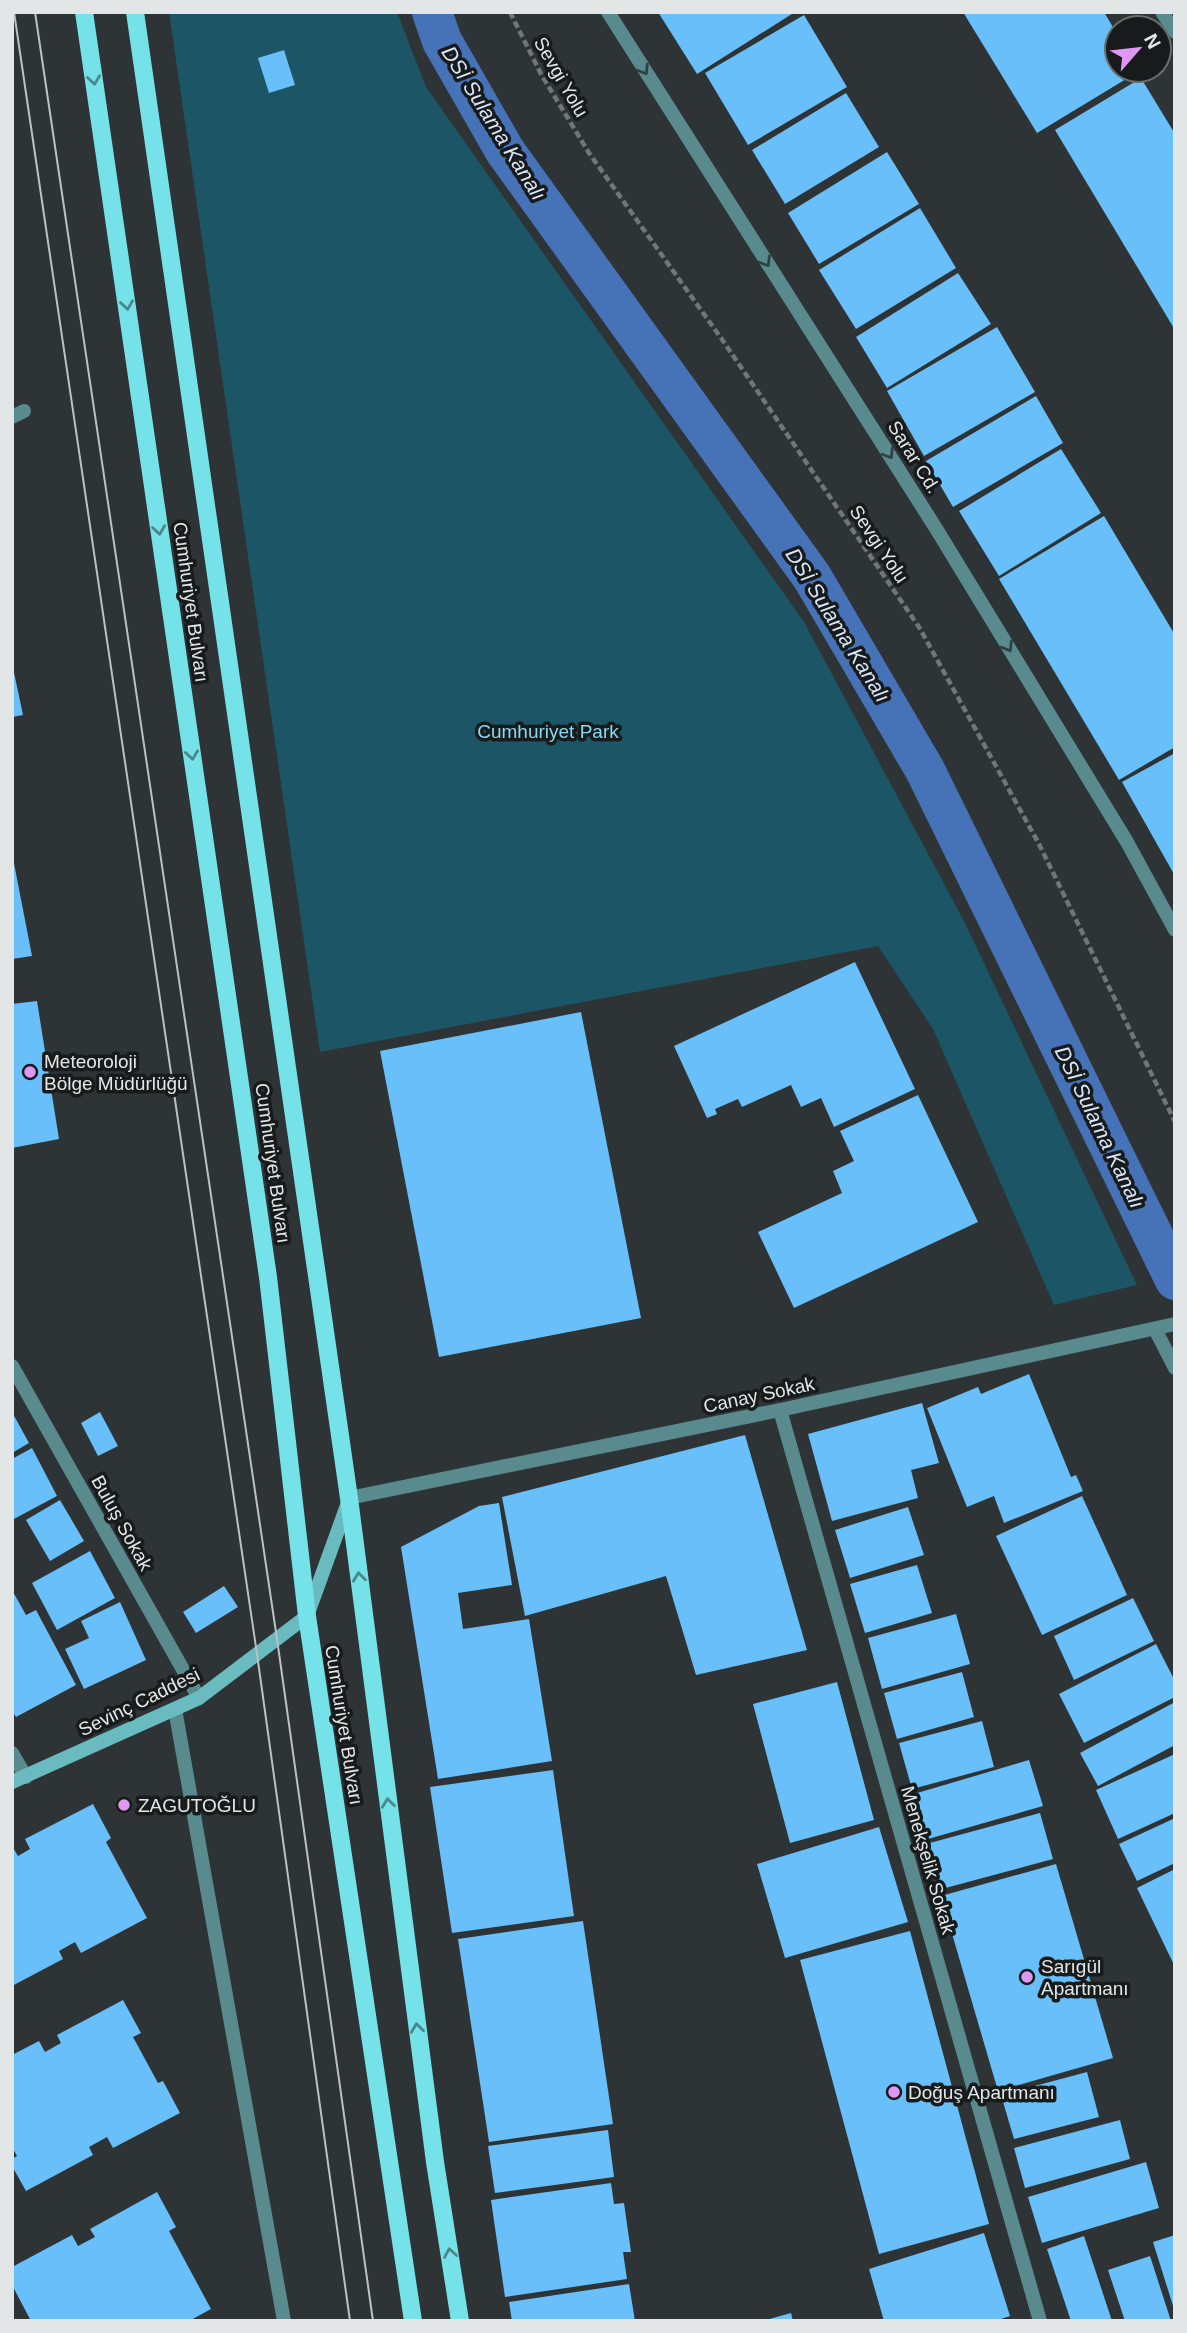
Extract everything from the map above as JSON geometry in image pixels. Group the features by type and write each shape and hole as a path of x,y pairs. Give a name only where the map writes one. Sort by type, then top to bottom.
{"main road":[{"name":"Cumhuriyet Bulvarı","path":"84,12 268,1277 307,1616 413,2321"},
{"name":"Cumhuriyet Bulvarı","path":"135,12 349,1498 435,2162 460,2321"},
{"path":"307,1616 349,1498"},
{"name":"Sevinç Caddesi","path":"19,1779 199,1698 307,1616"}],"street":[{"name":"Sarar Cd.","path":"608,12 937,530 1127,842 1175,930"},
{"path":"1162,12 1175,32"},
{"name":"Canay Sokak","path":"349,1498 780,1410 1165,1326"},
{"path":"1165,1326 1175,1368"},
{"name":"Buluş Sokak","path":"12,1366 199,1698"},
{"name":"Menekşelik Sokak","path":"780,1410 1040,2321"},
{"path":"175,1709 284,2321"},
{"path":"12,1753 19,1779"}],"path":[{"name":"Sevgi Yolu","path":"510,12 541,74 589,153 721,338 919,627 1039,844 1175,1122"}],"green space":[{"name":"Cumhuriyet Park","path":"169,12 397,12 426,87 804,622 964,921 1137,1285 1054,1305 933,1029 878,946 320,1052"}],"building":[{"path":"658,12 795,12 697,74"},
{"path":"963,12 1104,12 1103,84 1118,84 1037,133"},
{"path":"804,15 847,87 748,145 705,73"},
{"path":"284,50 295,85 269,93 258,58"},
{"path":"1131,84 1145,84 1175,134 1175,330 1055,130"},
{"path":"846,93 879,147 785,204 752,150"},
{"path":"887,152 919,204 819,264 788,213"},
{"path":"920,208 956,268 856,329 819,270"},
{"path":"958,273 991,324 887,388 856,337"},
{"path":"997,327 1035,392 924,456 887,391"},
{"path":"1036,396 1063,443 953,507 926,461"},
{"path":"1061,449 1101,513 999,576 959,511"},
{"path":"1104,516 1175,635 1175,747 1119,780 999,579"},
{"path":"12,663 23,715 12,717"},
{"path":"1175,753 1175,876 1122,782"},
{"path":"12,853 32,956 12,959"},
{"path":"855,962 915,1089 834,1127 821,1098 801,1107 791,1085 742,1107 738,1099 715,1109 717,1114 707,1118 674,1046"},
{"name":"Meteoroloji Bölge Müdürlüğü","path":"37,1001 59,1139 12,1148 12,1004"},
{"path":"581,1012 641,1318 439,1357 380,1051"},
{"path":"918,1095 978,1222 794,1308 758,1232 842,1193 833,1171 854,1161 840,1131"},
{"path":"1029,1374 1071,1477 1076,1475 1083,1491 1004,1523 994,1496 967,1507 927,1408 978,1387 981,1394"},
{"path":"922,1403 939,1463 911,1470 918,1498 832,1521 808,1434"},
{"path":"12,1412 29,1443 12,1453"},
{"path":"100,1412 118,1446 98,1456 81,1423"},
{"path":"745,1435 807,1650 696,1675 666,1576 525,1616 502,1497"},
{"path":"32,1448 57,1496 12,1520 12,1459"},
{"path":"1082,1496 1127,1595 1042,1635 996,1536"},
{"path":"60,1500 84,1541 50,1561 26,1520"},
{"path":"499,1503 512,1585 458,1593 463,1629 529,1619 552,1761 438,1779 401,1547 479,1506"},
{"path":"908,1507 924,1555 850,1578 835,1530"},
{"path":"90,1551 115,1598 57,1630 32,1583"},
{"path":"917,1565 932,1613 865,1633 850,1584"},
{"path":"224,1586 238,1607 196,1633 183,1612"},
{"path":"12,1590 26,1615 36,1610 76,1685 16,1717 12,1711"},
{"path":"1133,1598 1154,1641 1074,1680 1054,1636"},
{"path":"120,1602 146,1660 84,1689 65,1649 89,1638 81,1621"},
{"path":"956,1614 970,1664 882,1689 868,1638"},
{"path":"1156,1644 1175,1681 1175,1697 1084,1743 1059,1694"},
{"path":"962,1672 974,1717 897,1739 884,1693"},
{"path":"837,1682 874,1820 790,1843 753,1704"},
{"path":"1175,1702 1175,1745 1098,1786 1080,1753"},
{"path":"982,1721 994,1767 912,1789 899,1743"},
{"path":"1175,1754 1175,1813 1118,1839 1096,1790"},
{"path":"1029,1760 1043,1806 921,1841 907,1796"},
{"path":"553,1770 574,1916 452,1933 430,1787"},
{"path":"93,1804 111,1838 106,1842 147,1918 81,1953 75,1942 59,1951 63,1959 12,1986 12,1846 18,1856 30,1849 25,1839"},
{"path":"1040,1813 1053,1859 938,1890 926,1844"},
{"path":"1175,1818 1175,1863 1137,1881 1119,1844"},
{"path":"879,1827 908,1922 785,1958 757,1864"},
{"name":"Sarıgül Apartmanı","path":"1056,1864 1113,2058 998,2091 941,1896"},
{"path":"1175,1869 1175,1967 1137,1888"},
{"path":"583,1921 613,2124 489,2142 458,1939"},
{"name":"Doğuş Apartmanı","path":"910,1931 989,2224 879,2254 800,1960"},
{"path":"123,2000 141,2033 133,2037 158,2083 163,2081 180,2113 113,2148 107,2137 89,2147 93,2155 26,2191 12,2166 12,2159 17,2156 12,2147 12,2055 39,2041 45,2052 61,2043 57,2035"},
{"path":"1087,2072 1099,2117 1014,2139 1001,2095"},
{"path":"1120,2120 1130,2159 1025,2188 1014,2148"},
{"path":"608,2130 614,2177 495,2193 488,2146"},
{"path":"1146,2162 1159,2208 1042,2243 1028,2197"},
{"path":"611,2183 614,2204 624,2203 631,2252 623,2252 627,2279 505,2297 491,2200"},
{"path":"157,2192 176,2227 169,2231 211,2309 189,2321 31,2321 12,2285 12,2267 72,2235 78,2246 95,2237 90,2229"},
{"path":"984,2233 1010,2316 995,2321 884,2321 869,2269"},
{"path":"1175,2235 1175,2309 1174,2309 1153,2242"},
{"path":"1084,2236 1112,2321 1071,2321 1047,2249"},
{"path":"1150,2256 1171,2321 1125,2321 1108,2270"},
{"path":"629,2284 635,2321 512,2321 509,2302"},
{"path":"791,2313 793,2321 766,2321 766,2320"}],"waterway":[{"name":"DSİ Sulama Kanalı","path":"432,12 442,41 505,151 812,577 925,770 1175,1280"}],"tram line":[{"path":"14,12 257,1654 350,2321"},
{"path":"35,12 277,1639 373,2321"}],"place":[{"name":"Meteoroloji Bölge Müdürlüğü","path":"30,1072"},
{"name":"ZAGUTOĞLU","path":"124,1805"},
{"name":"Sarıgül Apartmanı","path":"1027,1977"},
{"name":"Doğuş Apartmanı","path":"894,2092"}]}
